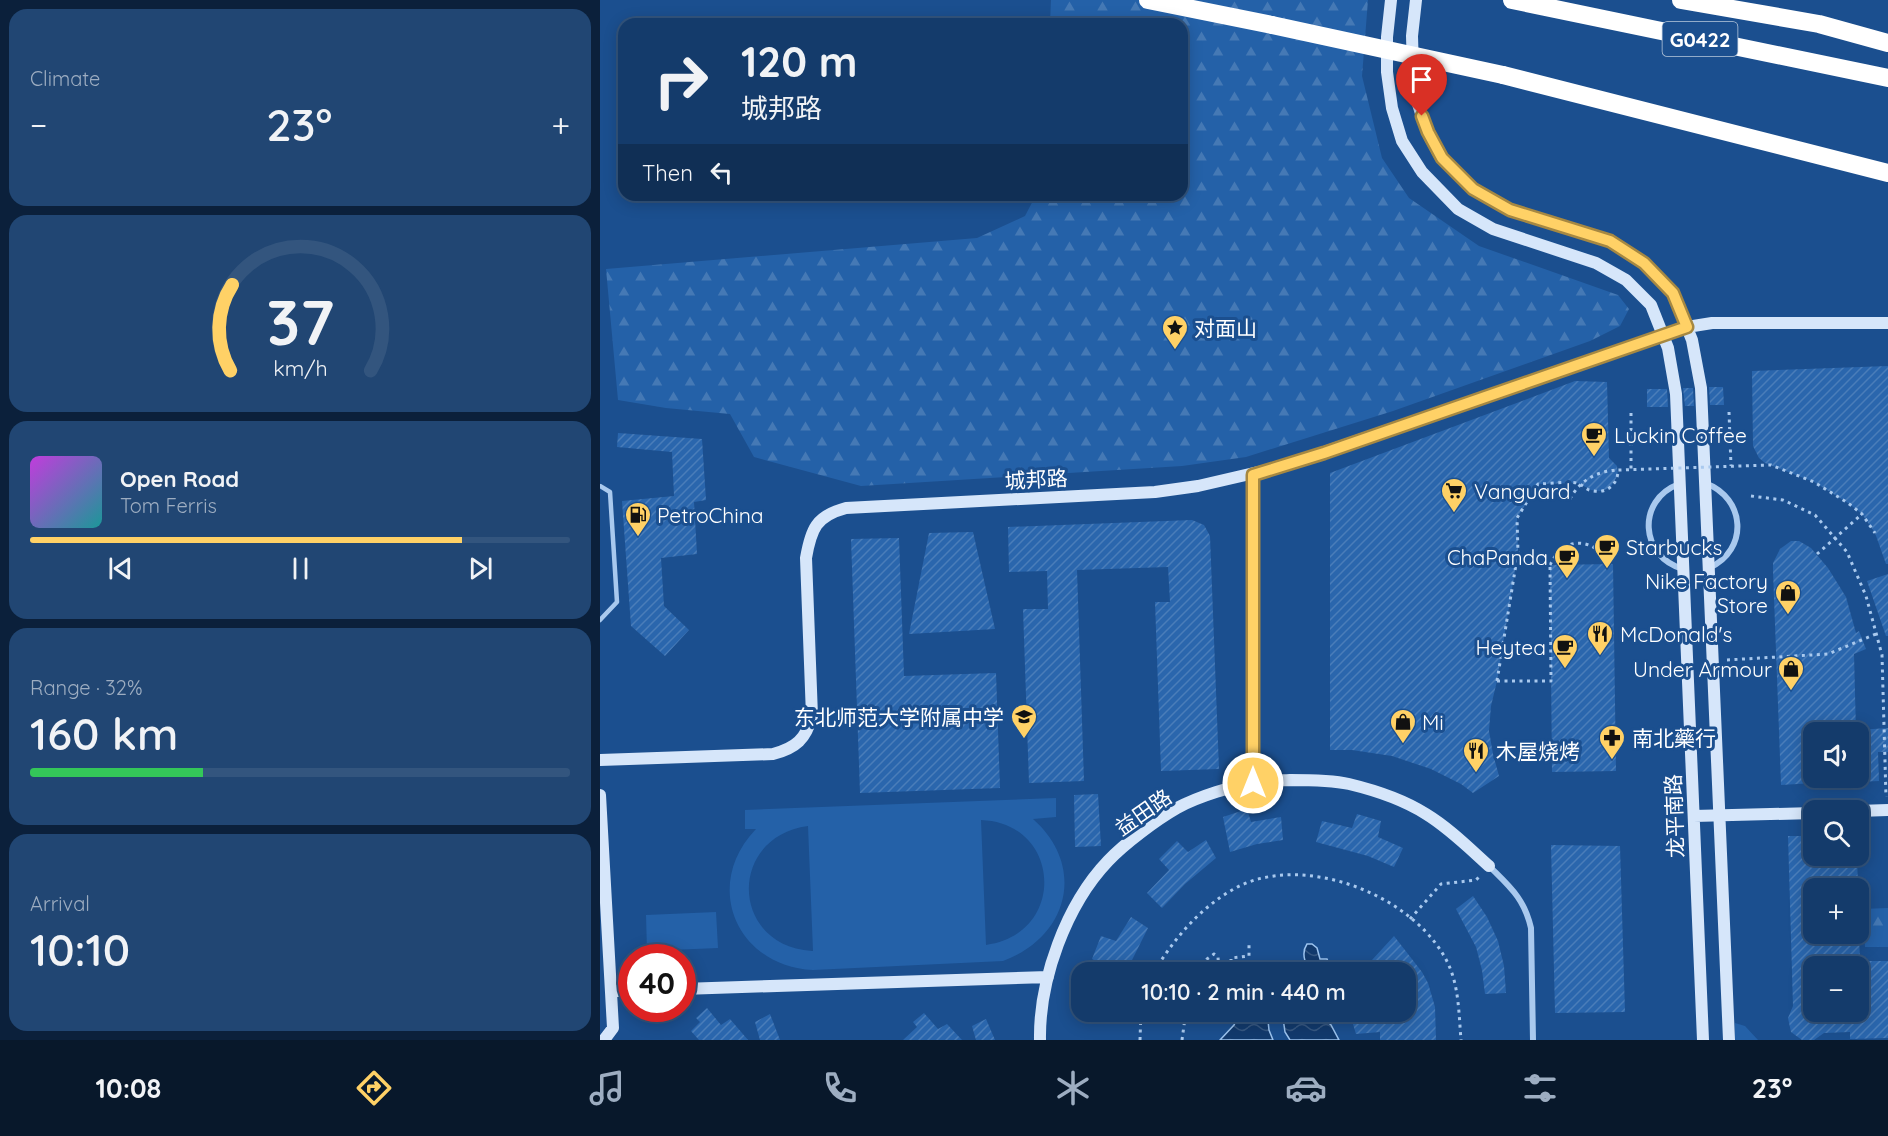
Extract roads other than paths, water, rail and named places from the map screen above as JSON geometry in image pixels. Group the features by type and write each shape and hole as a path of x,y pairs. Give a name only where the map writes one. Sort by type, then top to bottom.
{"highway":[{"path":"1148,0 1503,75 1888,173"},
{"name":"G0422","path":"1512,0 1888,78"},
{"name":"G0422","path":"1681,0 1820,24 1888,43"}],"street":[{"path":"1391,0 1387,37 1387,72 1392,108 1402,141 1422,172 1458,209 1493,229 1596,263 1626,280 1651,305 1662,334"},
{"path":"1416,0 1412,36 1417,101 1428,132 1442,158 1473,189 1510,210 1610,241 1644,263 1673,293 1692,340 1701,388 1729,1040"},
{"name":"城邦路","path":"600,760 773,754 789,750 800,741 809,729 812,716 806,558 809,538 817,522 831,512 846,508 1155,492 1198,486 1253,475 1324,453 1687,327 1712,323 1888,323"},
{"name":"龙平南路","path":"1662,334 1668,348 1676,394 1703,1040"},
{"path":"1253,475 1253,783"},
{"path":"1680,483 1661,495 1653,506 1649,520 1649,534 1653,547 1662,558 1673,567 1684,570"},
{"path":"1705,483 1726,495 1734,508 1738,523 1736,539 1729,553 1718,564 1709,568"},
{"name":"益田路","path":"1040,1040 1040,1020 1048,977 1060,935 1082,896 1108,861 1177,808 1219,792 1260,781 1304,780 1348,784 1387,796 1425,813 1489,866"},
{"path":"600,795 613,1028 604,1040"},
{"path":"1869,811 1888,810"},
{"path":"1694,816 1803,813"},
{"path":"1489,866 1517,894 1527,910 1531,927 1533,1040"},
{"path":"696,989 1048,977"},
{"path":"611,992 618,992"}],"lane":[{"path":"600,486 610,492 617,602 600,620"}],"water":[{"path":"1307,944 1312,944 1317,948 1320,959 1327,959 1328,962 1306,962"},
{"path":"1236,1022 1268,1022 1273,1040 1220,1040"},
{"path":"1284,1022 1328,1022 1339,1040 1290,1040 1285,1032"}],"place":[{"name":"对面山","path":"1175,351"},
{"name":"Luckin Coffee","path":"1594,458"},
{"name":"Vanguard","path":"1454,514"},
{"name":"PetroChina","path":"638,538"},
{"name":"Starbucks","path":"1607,570"},
{"name":"ChaPanda","path":"1567,580"},
{"name":"Nike Factory Store","path":"1788,616"},
{"name":"McDonald's","path":"1600,657"},
{"name":"Heytea","path":"1565,670"},
{"name":"Under Armour","path":"1791,692"},
{"name":"东北师范大学附属中学","path":"1024,740"},
{"name":"Mi","path":"1403,745"},
{"name":"南北藥行","path":"1612,761"},
{"name":"木屋烧烤","path":"1476,774"}]}
